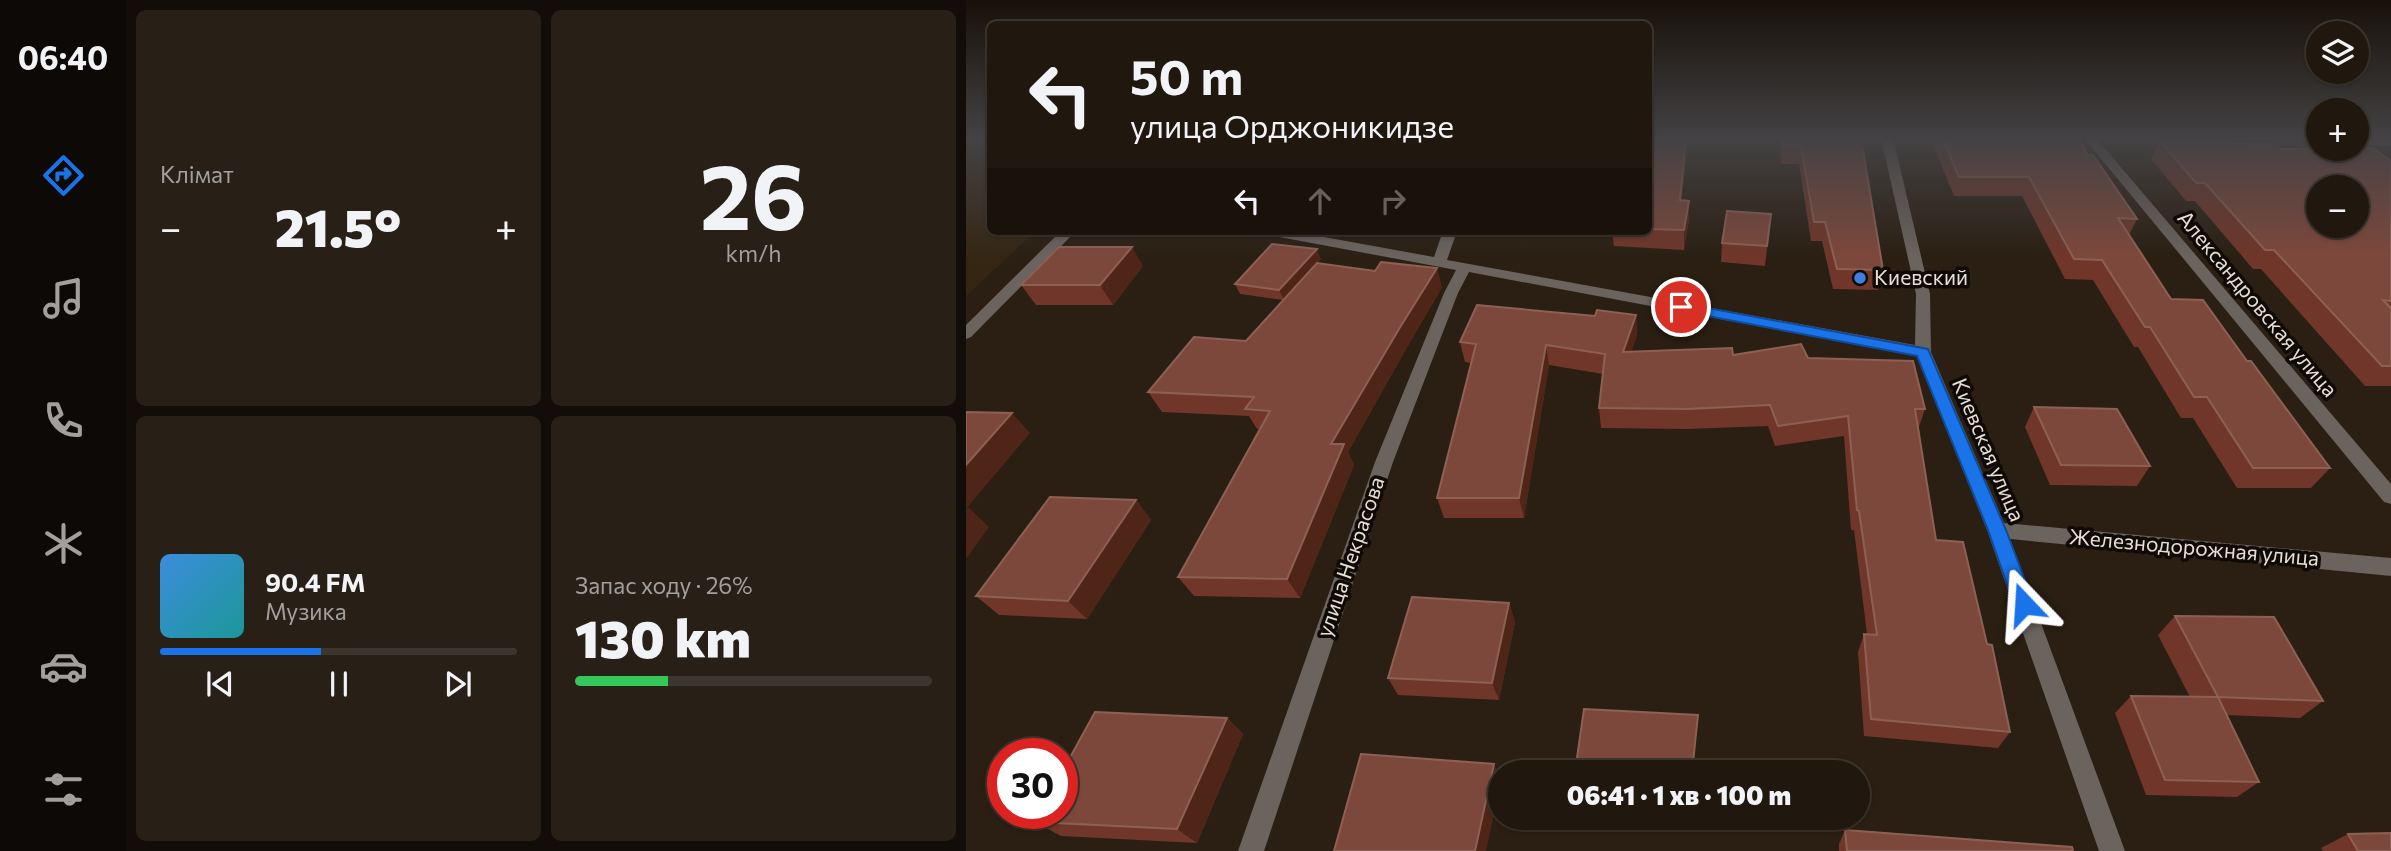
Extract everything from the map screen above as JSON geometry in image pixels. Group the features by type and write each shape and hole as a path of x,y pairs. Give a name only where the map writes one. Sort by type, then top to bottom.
{"street":[{"name":"Киевская улица","path":"1896,178 1923,294 1923,352 1997,530 2112,851"},
{"name":"Александровская улица","path":"2123,178 2391,497"},
{"path":"966,334 1065,235"},
{"path":"1290,235 1923,352"},
{"path":"1439,263 1449,235"},
{"name":"улица Некрасова","path":"1251,851 1384,462 1451,292 1465,268"},
{"name":"Железнодорожная улица","path":"1997,530 2391,567"}],"shaded area":[{"path":"966,178 987,178 987,235 1032,235 966,296"}],"building":[{"path":"1652,178 1682,178 1680,200 1689,201 1684,230 1652,229"},
{"path":"1806,178 1868,178 1883,270 1837,269 1825,222 1814,222"},
{"path":"2029,178 2109,178 2137,219 2118,218 2171,299 2203,300 2330,468 2253,468 2207,397 2194,397 2150,327 2145,327 2102,260 2074,259"},
{"path":"2191,178 2306,178 2306,238 2369,238 2369,178 2391,178 2391,301 2383,300 2391,308 2391,366 2382,366 2274,250 2265,250 2205,183 2196,183"},
{"path":"1727,211 1771,214 1767,246 1722,243"},
{"path":"1272,244 1317,249 1279,290 1235,284"},
{"path":"1059,247 1132,247 1100,285 1021,285"},
{"path":"1381,262 1437,268 1331,444 1344,444 1287,579 1178,577 1270,411 1245,409 1254,397 1148,392 1194,337 1246,341 1317,263 1375,271"},
{"path":"1477,305 1595,316 1597,310 1636,315 1623,352 1732,348 1733,355 1801,344 1808,358 1913,361 1925,409 1915,409 1936,540 1963,542 1987,644 1992,645 2010,732 1871,719 1864,634 1877,635 1857,510 1848,416 1778,426 1770,405 1688,409 1599,408 1605,354 1546,345 1519,498 1437,498 1476,344 1460,342"},
{"path":"2034,407 2117,409 2150,466 2061,465"},
{"path":"966,412 1012,413 966,465"},
{"path":"1050,497 1136,500 1068,601 976,596"},
{"path":"1412,597 1509,603 1492,683 1388,678"},
{"path":"2175,616 2274,617 2323,701 2218,697"},
{"path":"2131,696 2218,697 2259,782 2165,780"},
{"path":"1584,709 1698,715 1693,760 1577,760"},
{"path":"1095,712 1227,718 1177,829 1078,824 1078,743"},
{"path":"1361,754 1488,764 1488,791 1475,851 1334,851"},
{"path":"1845,830 2072,847 2073,851 1847,851"},
{"path":"2391,833 2391,851 2358,851 2348,834"}],"place":[{"name":"Киевский","path":"1860,278"}],"route":[{"path":"1681,307 1923,352 1997,530 2024,604"}]}
